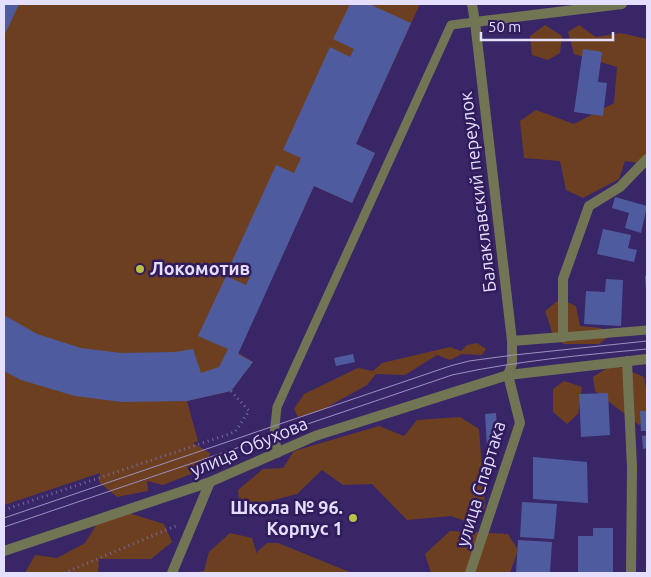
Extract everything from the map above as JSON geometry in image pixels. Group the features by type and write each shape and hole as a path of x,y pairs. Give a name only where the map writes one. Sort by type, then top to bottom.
{"street":[{"name":"Балаклавский переулок","path":"472,4 512,341 512,364 508,375"},
{"path":"475,22 622,4"},
{"path":"512,341 563,337 563,279 589,206 620,187 647,160"},
{"name":"улица Обухова","path":"4,551 210,482 315,436 508,375 647,358"},
{"path":"628,361 632,467 631,573"},
{"name":"улица Спартака","path":"470,573 520,423 508,375"},
{"path":"172,573 210,482"}],"lane":[{"path":"278,453 274,435 276,407 451,25 475,22"},
{"path":"563,337 647,330"}],"path":[{"path":"4,510 235,432 249,411 230,391"},
{"path":"64,573 195,518"}],"shaded area":[{"name":"Локомотив","path":"4,4 420,4 356,144 375,153 352,203 314,186 238,353 253,362 231,391 187,401 198,441 193,443 210,453 206,468 163,485 147,481 148,491 117,497 99,482 100,473 4,505"},
{"path":"545,25 562,36 560,53 548,60 532,55 530,36"},
{"path":"579,25 596,37 621,33 647,39 647,164 625,161 619,179 583,198 566,190 560,161 524,158 520,121 536,110 574,124 614,103 617,67 574,54 568,32"},
{"path":"560,299 576,306 580,326 601,328 608,337 599,344 563,344 552,332 545,311"},
{"path":"477,343 486,349 482,355 462,354 450,360 437,355 405,375 376,374 367,385 322,410 298,417 294,409 304,394 358,368 373,371 382,363 450,347 461,351 467,345"},
{"path":"613,364 644,377 647,394 647,419 639,425 595,391 593,377"},
{"path":"564,381 582,387 578,414 567,424 553,412 553,389"},
{"path":"460,417 479,429 485,507 473,524 451,516 407,520 372,484 343,485 322,470 297,494 250,506 239,503 238,490 263,469 283,468 294,451 379,426 404,436 417,420"},
{"path":"129,513 164,524 172,542 151,559 99,559 98,573 25,573 35,555 57,558 85,543 98,522"},
{"path":"450,531 508,534 518,550 510,573 431,573 425,554"},
{"path":"230,533 252,538 257,554 267,543 278,543 352,573 191,573 204,571 209,552"}],"building":[{"path":"4,4 19,4 4,36"},
{"path":"350,4 369,4 411,23 356,144 375,153 352,203 314,186 238,354 253,362 231,391 187,401 122,402 75,396 21,380 4,371 4,315 37,334 81,348 121,353 175,352 193,349 201,373 219,367 228,349 198,336 226,276 246,285 250,277 229,268 276,165 294,173 301,158 283,150 330,47 350,57 354,49 333,39"},
{"path":"583,49 602,52 598,82 607,83 603,116 574,112"},
{"path":"615,197 647,206 641,233 625,228 629,213 612,208"},
{"path":"603,229 631,235 628,248 637,250 634,262 597,254"},
{"path":"647,275 647,290 646,290 645,276"},
{"path":"606,279 623,280 621,326 584,324 586,291 605,292"},
{"path":"353,354 355,362 336,366 334,358"},
{"path":"608,393 610,435 581,437 579,394"},
{"path":"640,411 647,411 647,431 641,431"},
{"path":"496,413 498,447 487,447 485,414"},
{"path":"647,435 647,448 643,449 642,436"},
{"path":"533,457 587,462 588,503 533,499"},
{"path":"522,502 557,504 554,539 520,537"},
{"path":"593,528 613,528 613,573 578,573 578,536 593,536"},
{"path":"518,540 552,542 550,573 516,573"}],"tram line":[{"path":"4,518 450,366 469,361 514,355 647,341"},
{"path":"4,527 452,375 525,362 647,349"}],"place":[{"name":"Локомотив","path":"140,269"},
{"name":"Школа № 96. Корпус 1","path":"353,518"}]}
